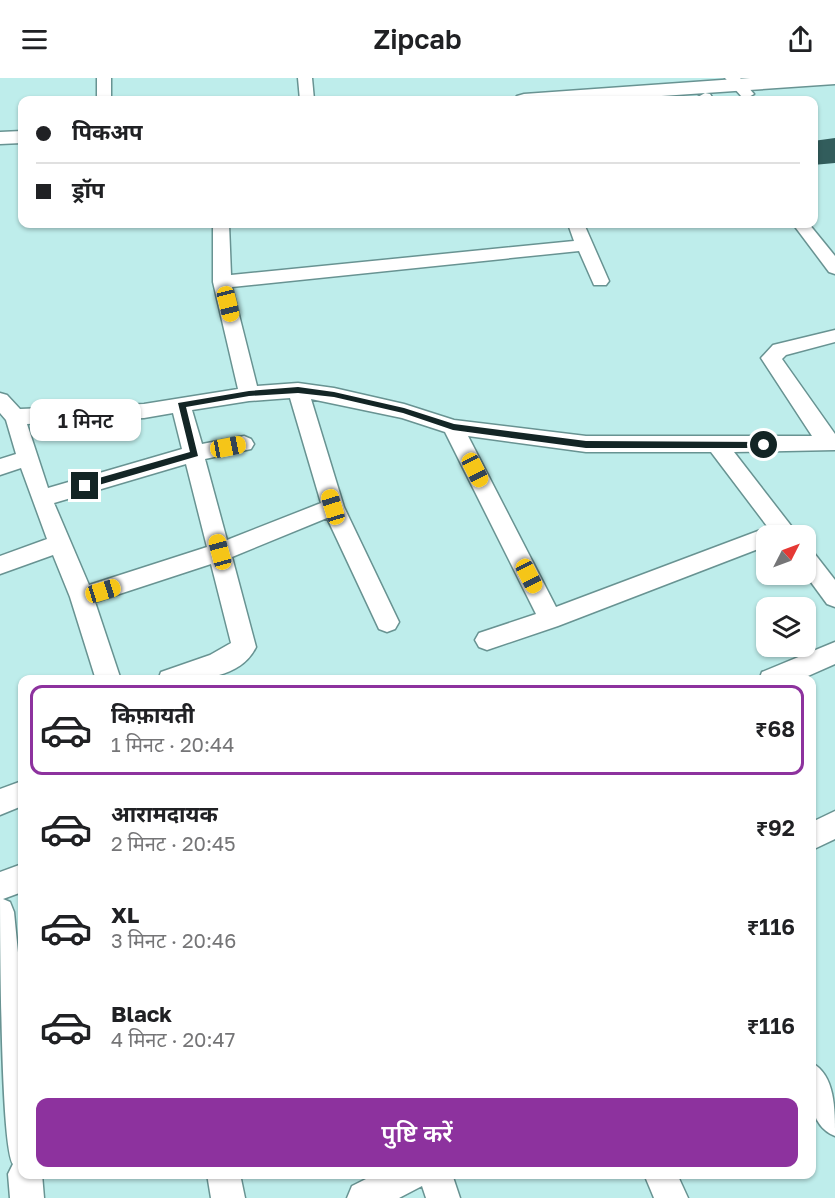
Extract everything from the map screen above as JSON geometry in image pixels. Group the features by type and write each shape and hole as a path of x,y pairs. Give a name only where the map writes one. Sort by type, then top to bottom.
{"main road":[{"path":"585,96 835,78"},
{"path":"714,96 739,86 835,89"},
{"path":"0,138 18,136"},
{"path":"0,150 18,148"}],"street":[{"path":"104,78 104,96"},
{"path":"305,78 307,96"},
{"path":"221,228 222,282 249,394"},
{"path":"578,228 600,281"},
{"path":"804,228 835,268"},
{"path":"222,282 585,245"},
{"path":"832,442 771,358 780,350 835,336"},
{"path":"298,390 333,507 387,622"},
{"path":"15,417 144,411 249,394 298,390 334,394 404,411 453,427 586,444 717,445 832,442"},
{"path":"0,400 15,417 41,498 82,597 107,675"},
{"path":"181,405 244,647 235,655 183,675"},
{"path":"453,427 550,619"},
{"path":"41,498 195,453 244,444"},
{"path":"717,445 770,525"},
{"path":"0,467 28,458"},
{"path":"82,597 220,552 333,507"},
{"path":"487,640 756,543"},
{"path":"0,565 59,544"},
{"path":"816,572 835,597"},
{"path":"783,675 835,653"},
{"path":"0,802 18,795"},
{"path":"816,835 835,824"},
{"path":"0,886 18,879"},
{"path":"0,912 18,1108"},
{"path":"25,1179 27,1198"},
{"path":"224,1179 228,1198"},
{"path":"364,1198 402,1179"},
{"path":"437,1179 443,1198"},
{"path":"662,1179 671,1198"}],"building":[{"path":"835,138 835,163 818,165 818,140"}],"route":[{"path":"85,486 195,453 181,405 249,394 298,390 334,394 404,411 453,427 586,444 764,445"}]}
